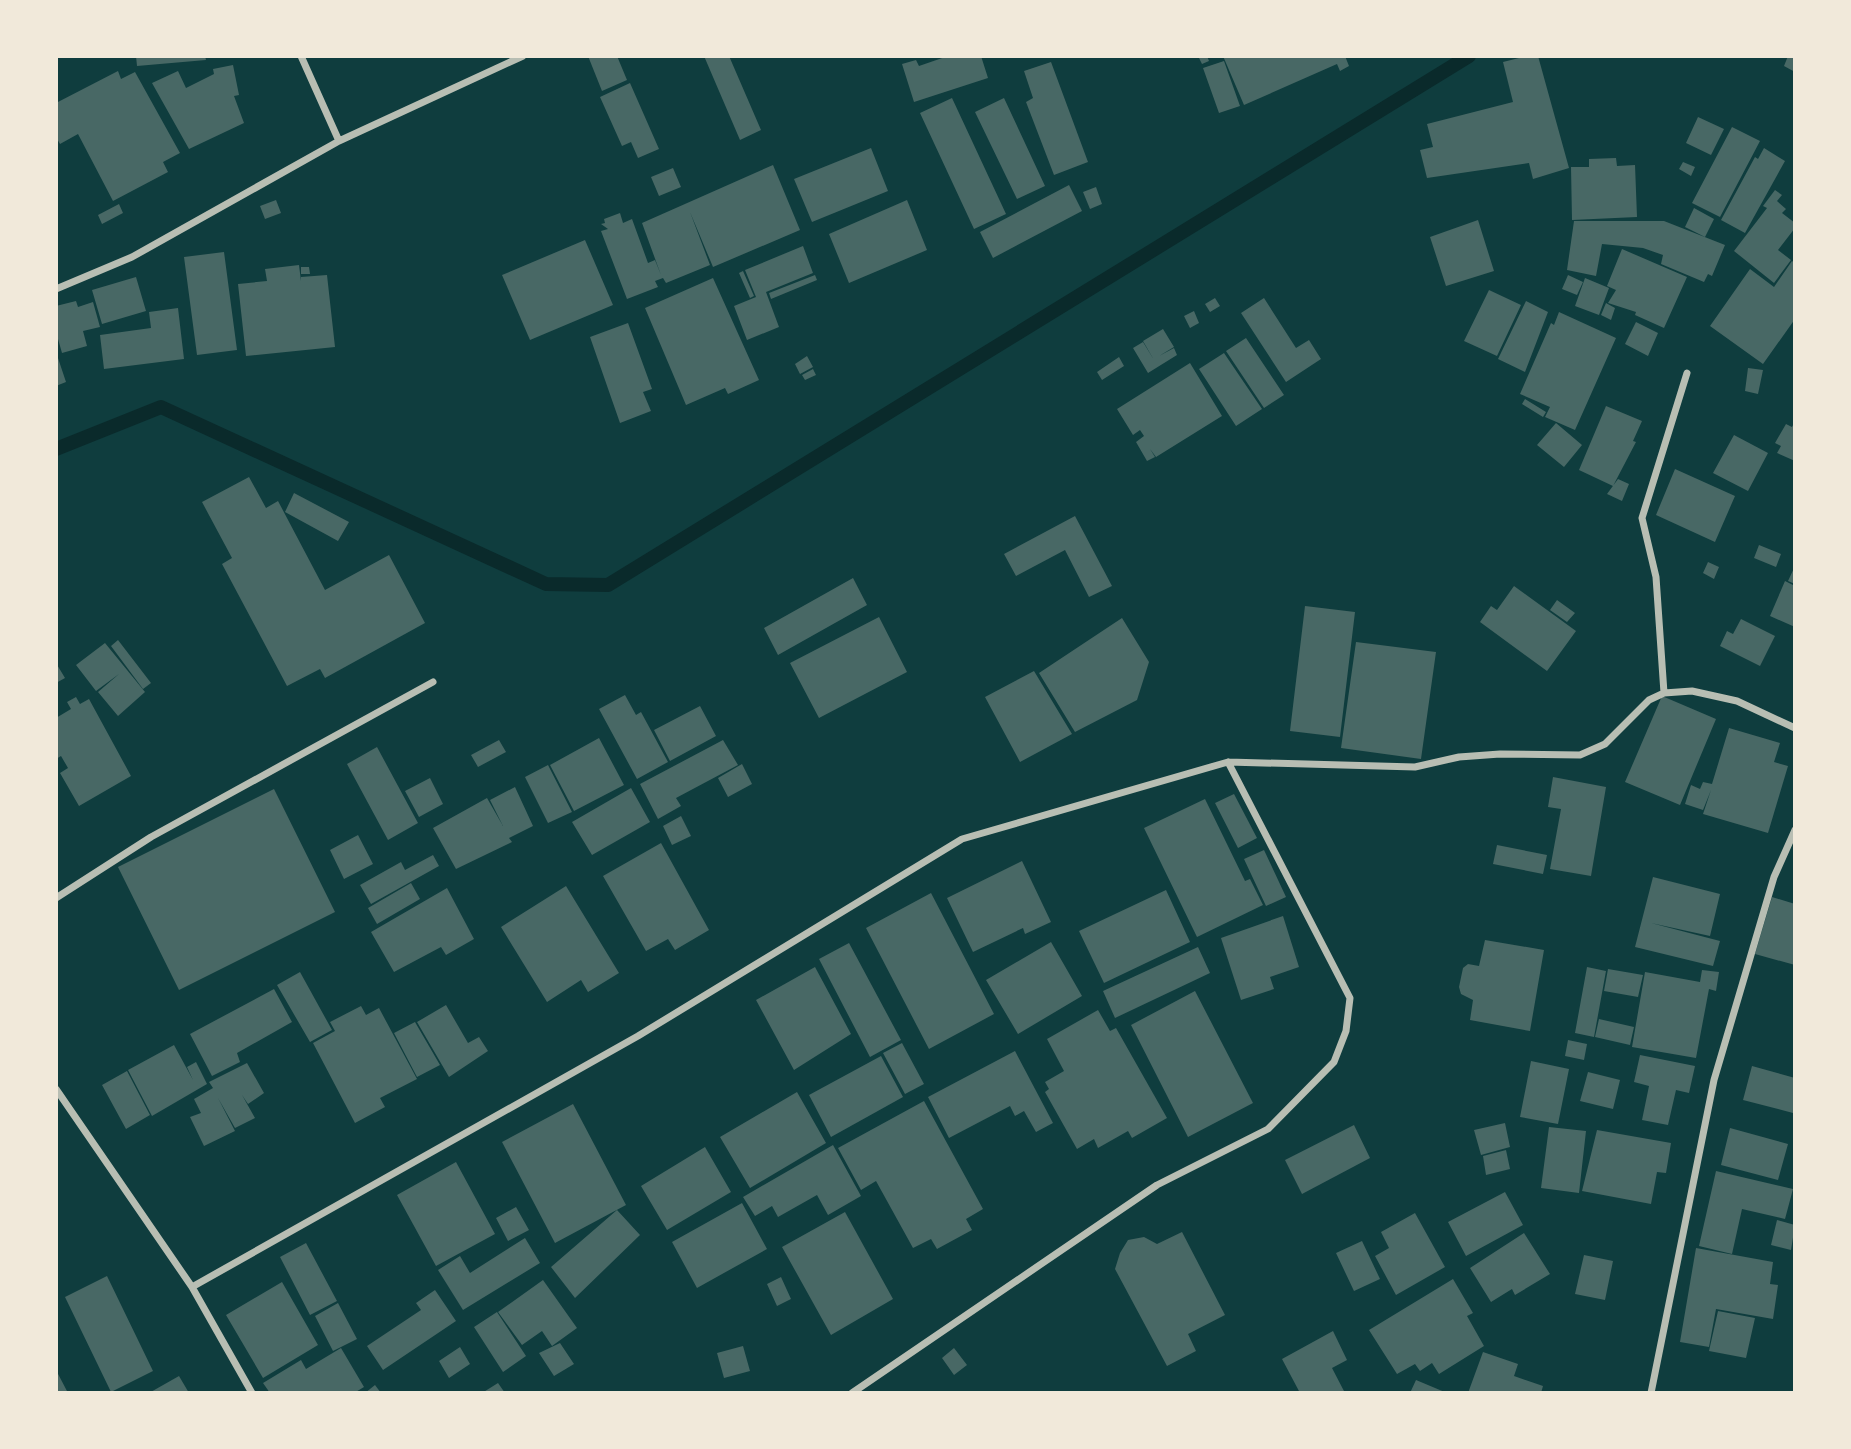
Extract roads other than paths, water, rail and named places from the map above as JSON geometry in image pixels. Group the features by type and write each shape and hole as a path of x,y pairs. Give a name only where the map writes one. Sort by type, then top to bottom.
{"street":[{"path":"300,56 338,141"},
{"path":"56,289 132,257 338,141 523,56"},
{"path":"1664,693 1656,577 1643,517 1687,373"},
{"path":"56,898 151,837 433,682"},
{"path":"191,1287 638,1036 962,839 1228,762 1415,766 1459,757 1500,754 1580,755 1605,744 1649,700 1664,693 1692,691 1737,701 1795,728"},
{"path":"852,1393 1157,1185 1268,1129 1334,1062 1346,1031 1350,998 1228,762"},
{"path":"1651,1393 1714,1080 1774,877 1795,830"},
{"path":"56,1089 191,1287 252,1393"}],"waterway":[{"path":"56,449 161,407 546,584 608,585 1469,56"}]}
